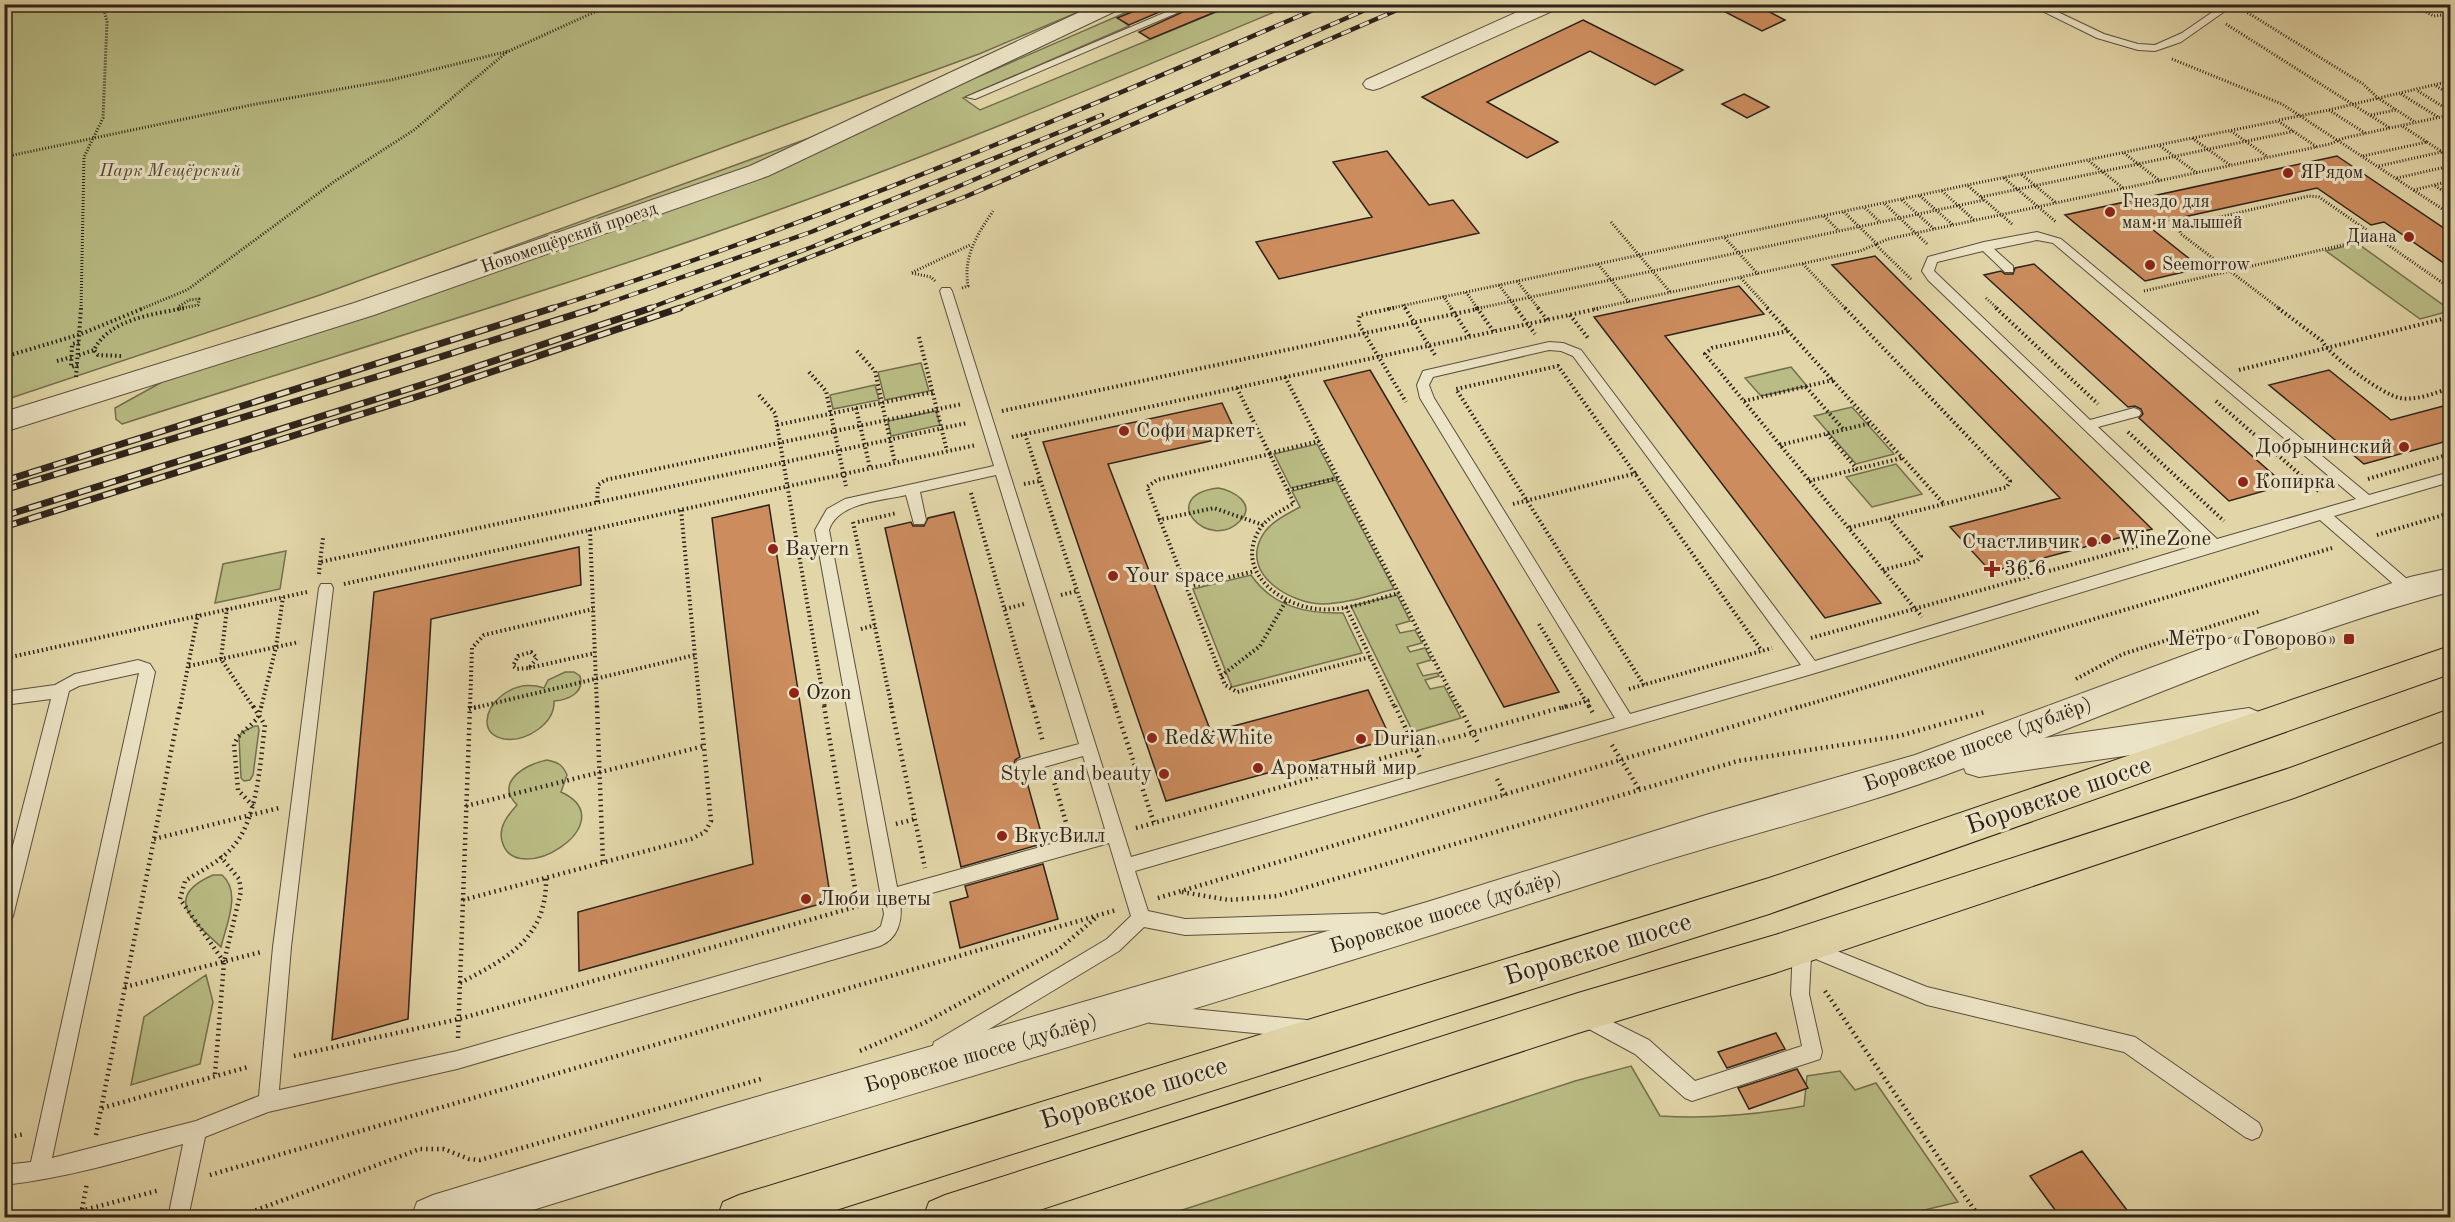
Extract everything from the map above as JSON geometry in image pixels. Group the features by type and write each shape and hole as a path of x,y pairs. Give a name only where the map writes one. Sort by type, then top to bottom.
{"main road":[{"name":"Боровское шоссе","path":"739,1218 1769,896 2451,660"},
{"path":"945,1218 1578,1013 1802,945 2294,782 2451,724"}],"street":[{"name":"Новомещёрский проезд","path":"4,422 364,309 759,171 1115,4"},
{"path":"1373,84 1551,4"},
{"name":"Боровское шоссе (дублёр)","path":"433,1218 722,1129 885,1083 1427,920 1709,830 1918,770 2254,644 2410,590 2451,580"},
{"path":"1918,770 2286,718"}],"lane":[{"path":"971,97 1194,4"},
{"path":"2032,4 2121,44 2145,49 2169,45 2231,4"},
{"path":"2214,545 1932,278 1928,271 1932,260 1984,246 2037,236 2057,242 2067,248 2367,501"},
{"path":"1984,246 2009,269"},
{"path":"946,291 1141,918"},
{"path":"1626,722 1427,398 1423,381 1433,371 1549,346 1570,350 1586,362 1812,668"},
{"path":"2088,425 2134,413"},
{"path":"4,1175 39,1171 91,1160 196,1131 268,1102 457,1060 880,938 888,931 892,923 890,897 822,530 830,514 849,503 1002,469"},
{"path":"1125,866 1812,668 2214,545 2451,477"},
{"path":"912,489 920,520"},
{"path":"2323,514 2410,590"},
{"path":"268,1102 282,947 320,637 321,589"},
{"path":"4,916 60,691 66,684 75,680 138,666 146,668 147,672 39,1171"},
{"path":"4,699 60,691"},
{"path":"1023,766 1088,748"},
{"path":"890,897 1115,834"},
{"path":"1141,918 1185,927 1427,920"},
{"path":"885,1083 1113,945 1141,918"},
{"path":"1578,1013 1642,1047 1692,1091 1813,1052 1800,994 1802,945 1928,996 2128,1044 2252,1130"},
{"path":"1124,1011 1336,1031"},
{"path":"178,1218 183,1183 196,1131"}],"path":[{"path":"78,371 81,334 84,157 103,118 107,22 103,4"},
{"path":"4,157 251,105 391,80 509,51 612,4"},
{"path":"2410,4 2434,16 2451,14"},
{"path":"2245,11 2363,84 2378,98 2416,122"},
{"path":"2223,22 2390,128"},
{"path":"4,357 81,334 187,290 335,181 414,130 509,51"},
{"path":"2173,59 2282,104 2451,214"},
{"path":"1411,411 1357,320 1360,315 2329,110 2451,81"},
{"path":"2436,86 2451,94"},
{"path":"2417,90 2451,113"},
{"path":"2400,94 2439,118"},
{"path":"2329,110 2365,134"},
{"path":"2370,115 2396,110"},
{"path":"11,657 198,614 1866,250 1888,239 2317,147 2439,118 2451,113"},
{"path":"2278,120 2317,147"},
{"path":"2401,126 2451,158"},
{"path":"2230,131 2268,157"},
{"path":"1981,197 2295,131"},
{"path":"2192,138 2230,165"},
{"path":"2362,156 2427,142"},
{"path":"2160,145 2196,173"},
{"path":"2378,166 2451,150"},
{"path":"2124,153 2160,181"},
{"path":"2088,160 2124,188"},
{"path":"2397,178 2451,166"},
{"path":"2021,174 2055,203"},
{"path":"2414,190 2450,182"},
{"path":"320,562 942,428 984,411 1478,309 1984,200 1967,185"},
{"path":"2434,185 2451,195"},
{"path":"1941,191 1974,220"},
{"path":"1920,195 1953,225"},
{"path":"2451,288 2326,201 2314,196 2178,227 2181,234 2322,341 2327,348 2383,392 2409,399 2451,388"},
{"path":"1901,199 1934,229"},
{"path":"2446,211 2451,201"},
{"path":"1864,207 1880,222"},
{"path":"970,244 911,273 931,277 940,292 968,286 965,275 970,244 993,210"},
{"path":"1843,212 1877,244"},
{"path":"1824,216 1839,231"},
{"path":"1611,222 1671,293"},
{"path":"1724,237 1758,274"},
{"path":"2139,292 2377,237"},
{"path":"1598,264 1629,302"},
{"path":"1803,264 2010,481 2007,487 1848,528"},
{"path":"1740,278 1944,504"},
{"path":"1517,281 1546,320"},
{"path":"1466,292 1494,332"},
{"path":"1443,296 1470,337"},
{"path":"1983,296 2224,521"},
{"path":"121,357 98,355 94,350 95,342 103,335 142,317 178,307 198,305 199,298 189,300 178,307"},
{"path":"1402,305 1429,346"},
{"path":"2233,371 2451,317"},
{"path":"1788,331 1712,348 1705,352 1707,358 1905,596"},
{"path":"919,337 947,452"},
{"path":"78,365 71,367 72,344 80,342"},
{"path":"79,354 94,350"},
{"path":"856,351 875,371 895,463"},
{"path":"57,361 72,357"},
{"path":"1644,685 1456,389 1558,366 1762,651"},
{"path":"809,372 826,391 929,886"},
{"path":"1285,377 1465,718"},
{"path":"1744,401 1833,380"},
{"path":"1806,387 1844,430"},
{"path":"1238,388 1294,503 1263,525 1252,545 1255,571 1271,591 1286,601 1316,609 1346,607 1399,593"},
{"path":"777,425 933,392"},
{"path":"759,395 775,413 858,906"},
{"path":"2214,400 2321,493"},
{"path":"856,408 870,468"},
{"path":"597,502 598,485 605,480 937,409 984,411"},
{"path":"1780,445 1871,423"},
{"path":"1025,434 1154,823"},
{"path":"1827,434 1857,469"},
{"path":"1319,441 1150,483 1147,488 1148,493 1228,689 1237,692 1370,657"},
{"path":"959,449 1072,846"},
{"path":"2362,480 2451,454"},
{"path":"1809,481 1902,458"},
{"path":"1495,508 1664,467"},
{"path":"1288,490 1338,478"},
{"path":"1158,520 1214,508 1263,525"},
{"path":"463,900 691,839 705,832 711,821 681,510"},
{"path":"1989,711 1899,736 1738,760 1277,896 1235,902 1205,899 1181,891 2451,513"},
{"path":"1883,570 1917,561 1921,556 1889,518"},
{"path":"590,530 603,863"},
{"path":"1115,834 2174,535"},
{"path":"321,589 320,562 323,538"},
{"path":"1185,588 1255,571"},
{"path":"253,806 238,790 234,744 258,717 276,647 283,597"},
{"path":"1221,676 1260,646 1286,601"},
{"path":"1346,607 1430,778"},
{"path":"224,962 180,898 185,881 230,851 236,844 247,815 253,806 265,726 263,719 258,717 221,659 227,608"},
{"path":"457,1060 471,652 478,639 492,633 593,609"},
{"path":"2070,682 2123,654 2267,609"},
{"path":"82,1209 198,614"},
{"path":"1537,621 1639,789"},
{"path":"189,666 320,637"},
{"path":"529,668 535,664 536,654 524,652 514,661 513,666 517,669 529,668 595,653"},
{"path":"469,709 695,655"},
{"path":"466,806 704,746"},
{"path":"154,839 299,804"},
{"path":"215,1074 224,962 242,891 239,879 220,856"},
{"path":"460,983 501,961 526,938 544,908 546,878"},
{"path":"102,1108 215,1074 459,1019 890,897"},
{"path":"183,1183 1100,915 1058,950 924,1023 848,1054"},
{"path":"125,987 282,947"},
{"path":"1825,991 1977,1217"},
{"path":"235,1218 420,1149 444,1149 469,1159 480,1160 767,1077"},
{"path":"54,1218 142,1195"}],"green space":[{"name":"Парк Мещёрский","path":"5,4 1095,5 979,54 320,295 5,400"},
{"path":"1143,5 1152,5 1118,18 1129,26 963,98 980,110 1233,5 1291,5 973,136 699,238 535,293 122,424 116,419 115,408 180,372 300,324 982,75"},
{"path":"2357,243 2450,311 2420,319 2326,251"},
{"path":"921,363 929,391 885,400 878,372"},
{"path":"1791,367 1807,386 1761,396 1745,378"},
{"path":"875,385 879,400 833,409 830,395"},
{"path":"1852,407 1894,454 1856,464 1814,416"},
{"path":"936,411 940,425 891,436 888,421"},
{"path":"1317,444 1335,478 1291,488 1274,454"},
{"path":"1896,464 1922,494 1872,507 1846,477"},
{"path":"1336,480 1394,589 1340,602 1322,604 1309,602 1296,598 1272,584 1258,564 1257,551 1264,532 1278,520 1300,507 1292,491"},
{"path":"1218,488 1236,495 1246,509 1240,521 1228,529 1215,530 1203,527 1194,520 1189,510 1190,501 1200,493"},
{"path":"286,551 280,589 215,603 223,564"},
{"path":"1251,575 1270,595 1292,606 1317,612 1343,613 1362,653 1232,687 1193,589"},
{"path":"1397,595 1410,621 1396,625 1400,633 1415,630 1422,643 1407,647 1410,652 1425,648 1431,660 1417,664 1423,676 1437,673 1439,676 1425,680 1430,689 1444,686 1461,718 1413,732 1351,606"},
{"path":"565,672 574,672 580,676 580,687 574,695 554,701 550,717 538,730 513,739 504,739 491,732 487,721 488,714 500,697 521,686 544,688 548,680"},
{"path":"258,726 259,730 253,775 250,780 244,781 241,778 239,737 242,732"},
{"path":"547,760 562,766 567,775 561,792 578,805 581,819 575,834 561,847 544,856 526,859 511,855 502,841 501,831 517,805 511,797 509,789 511,782 516,775 530,765"},
{"path":"213,875 222,875 228,882 232,899 221,947 194,920 188,911 186,902 188,893 197,884"},
{"path":"206,975 213,1002 200,1064 131,1085 144,1017"},
{"path":"1631,1066 1660,1116 1732,1116 1804,1106 1807,1076 1840,1071 1855,1090 1876,1083 1958,1202 1891,1218 1158,1218 1575,1081"}],"building":[{"path":"1152,4 1178,4 1129,25 1117,18"},
{"path":"1200,4 1232,5 1150,39 1139,32"},
{"path":"1710,4 1754,4 1785,20 1762,31"},
{"path":"1583,20 1683,70 1655,85 1590,51 1487,102 1558,142 1527,158 1422,97"},
{"path":"1744,94 1769,107 1747,118 1722,104"},
{"path":"1387,151 1429,205 1453,200 1479,233 1279,279 1256,242 1372,217 1333,162"},
{"path":"2337,156 2451,233 2451,268 2384,222 2371,225 2317,188 2147,225 2201,268 2145,281 2065,215"},
{"path":"1875,256 2152,529 1991,572 1950,527 2060,498 1832,265"},
{"path":"2034,264 2285,485 2229,501 2139,418 2143,414 2141,409 2135,406 2128,407 1984,275 2001,271 2005,274 2013,274 2015,268"},
{"path":"1739,286 1764,314 1665,336 1881,603 1825,618 1594,317"},
{"path":"1370,370 1559,692 1504,707 1324,381"},
{"path":"2329,370 2391,420 2451,404 2451,440 2364,464 2269,385"},
{"path":"1222,403 1237,435 1108,464 1211,732 1368,690 1391,739 1166,801 1043,442"},
{"path":"769,505 831,901 579,971 578,912 753,864 712,518"},
{"path":"954,512 1020,757 1015,760 1013,767 1016,773 1025,775 1042,836 1036,838 1038,845 961,867 885,528 911,522 913,526 924,526 928,518"},
{"path":"579,547 581,585 431,619 408,1019 332,1040 374,592"},
{"path":"1043,864 1058,919 960,948 950,902 968,897 965,886"},
{"path":"1776,1033 1785,1049 1727,1068 1718,1052"},
{"path":"1797,1069 1808,1088 1749,1109 1738,1088"},
{"path":"2082,1151 2133,1218 2061,1218 2030,1176"}],"railway":[{"path":"548,309 746,242 844,205 1135,87 1327,4"},
{"path":"647,309 812,247 955,188 1379,4"},
{"path":"676,309 967,196 1411,4"},
{"path":"591,309 811,232 1102,115"},
{"path":"4,481 553,308"},
{"path":"4,490 595,308"},
{"path":"4,516 434,381 651,308"},
{"path":"4,527 438,390 680,308"}],"place":[{"name":"ЯРядом","path":"2288,173"},
{"name":"Гнездо для мам и малышей","path":"2110,212"},
{"name":"Диана","path":"2409,237"},
{"name":"Seemorrow","path":"2150,265"},
{"name":"Софи маркет","path":"1124,431"},
{"name":"Добрынинский","path":"2404,447"},
{"name":"Копирка","path":"2243,482"},
{"name":"WineZone","path":"2106,539"},
{"name":"Счастливчик","path":"2092,542"},
{"name":"Bayern","path":"773,549"},
{"name":"36.6","path":"1992,569"},
{"name":"Your space","path":"1113,576"},
{"name":"Метро «Говорово»","path":"2349,639"},
{"name":"Ozon","path":"794,693"},
{"name":"Red&White","path":"1152,738"},
{"name":"Durian","path":"1361,739"},
{"name":"Ароматный мир","path":"1258,768"},
{"name":"Style and beauty","path":"1164,774"},
{"name":"ВкусВилл","path":"1002,836"},
{"name":"Люби цветы","path":"806,899"}]}
